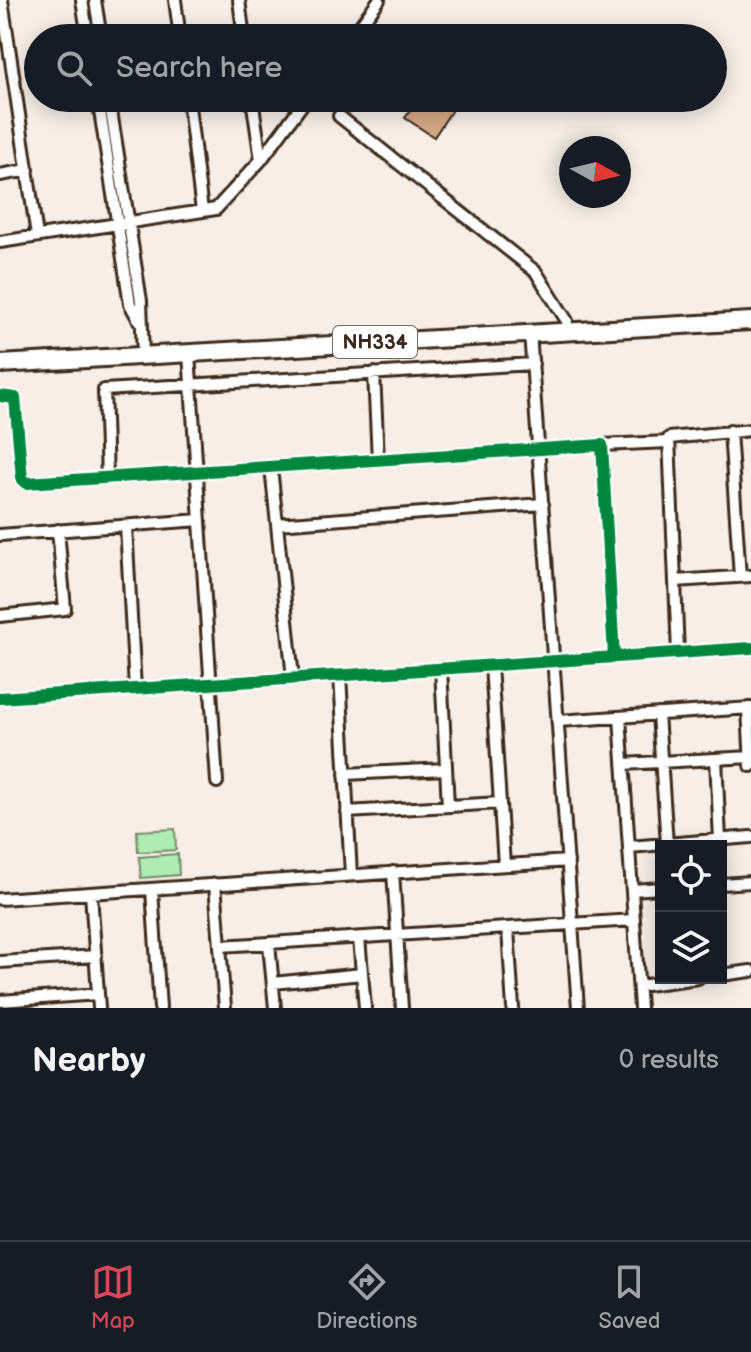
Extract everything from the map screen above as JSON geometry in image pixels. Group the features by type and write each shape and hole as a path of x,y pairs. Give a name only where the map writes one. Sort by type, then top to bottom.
{"highway":[{"name":"NH334","path":"0,364 567,321 751,311"},
{"name":"NH334","path":"0,354 189,353 751,321"}],"street":[{"path":"2,0 2,19 37,236"},
{"path":"82,0 86,24"},
{"path":"95,0 99,24"},
{"path":"175,0 178,24"},
{"path":"239,0 242,24"},
{"path":"361,24 379,0"},
{"path":"101,112 141,301 143,351"},
{"path":"110,112 122,222"},
{"path":"190,112 202,211"},
{"path":"254,112 261,160"},
{"path":"0,242 202,211 222,205 297,112"},
{"path":"339,116 536,272 567,321"},
{"path":"0,175 28,170"},
{"path":"530,332 578,1008"},
{"path":"189,353 217,782"},
{"path":"107,478 103,391 533,364"},
{"path":"374,373 378,460"},
{"path":"0,396 15,398 24,482 668,442 676,435 751,430"},
{"path":"675,581 746,576 730,431"},
{"path":"668,442 678,653"},
{"path":"602,445 614,657"},
{"path":"271,467 293,678"},
{"path":"277,524 543,504"},
{"path":"0,535 200,520"},
{"path":"126,526 135,689"},
{"path":"0,616 65,609 58,530"},
{"path":"0,698 751,648"},
{"path":"491,665 504,865"},
{"path":"441,668 448,806"},
{"path":"340,675 351,875"},
{"path":"558,721 749,708 751,766"},
{"path":"658,714 667,840"},
{"path":"620,717 640,1008"},
{"path":"623,764 751,757"},
{"path":"716,759 720,840 751,837"},
{"path":"345,774 446,769"},
{"path":"347,812 500,803"},
{"path":"629,847 655,845"},
{"path":"0,899 568,861"},
{"path":"393,872 402,1008"},
{"path":"727,884 751,882"},
{"path":"215,884 225,1008"},
{"path":"632,890 655,888"},
{"path":"152,890 160,1008"},
{"path":"91,893 99,1008"},
{"path":"220,946 634,920"},
{"path":"508,929 513,1008"},
{"path":"359,938 365,1008"},
{"path":"269,944 275,1008"},
{"path":"0,962 96,956"},
{"path":"727,974 751,971"},
{"path":"273,983 362,974"},
{"path":"639,986 655,984"},
{"path":"0,1001 60,1002 98,994"}],"green space":[{"path":"175,829 176,850 138,852 137,831"},
{"path":"178,854 179,875 141,878 139,857"}],"building":[{"path":"409,112 451,112 434,137 405,118"}],"cycle path":[{"path":"0,396 15,398 22,479 27,483 602,445 614,657"},
{"path":"0,698 751,648"}]}
